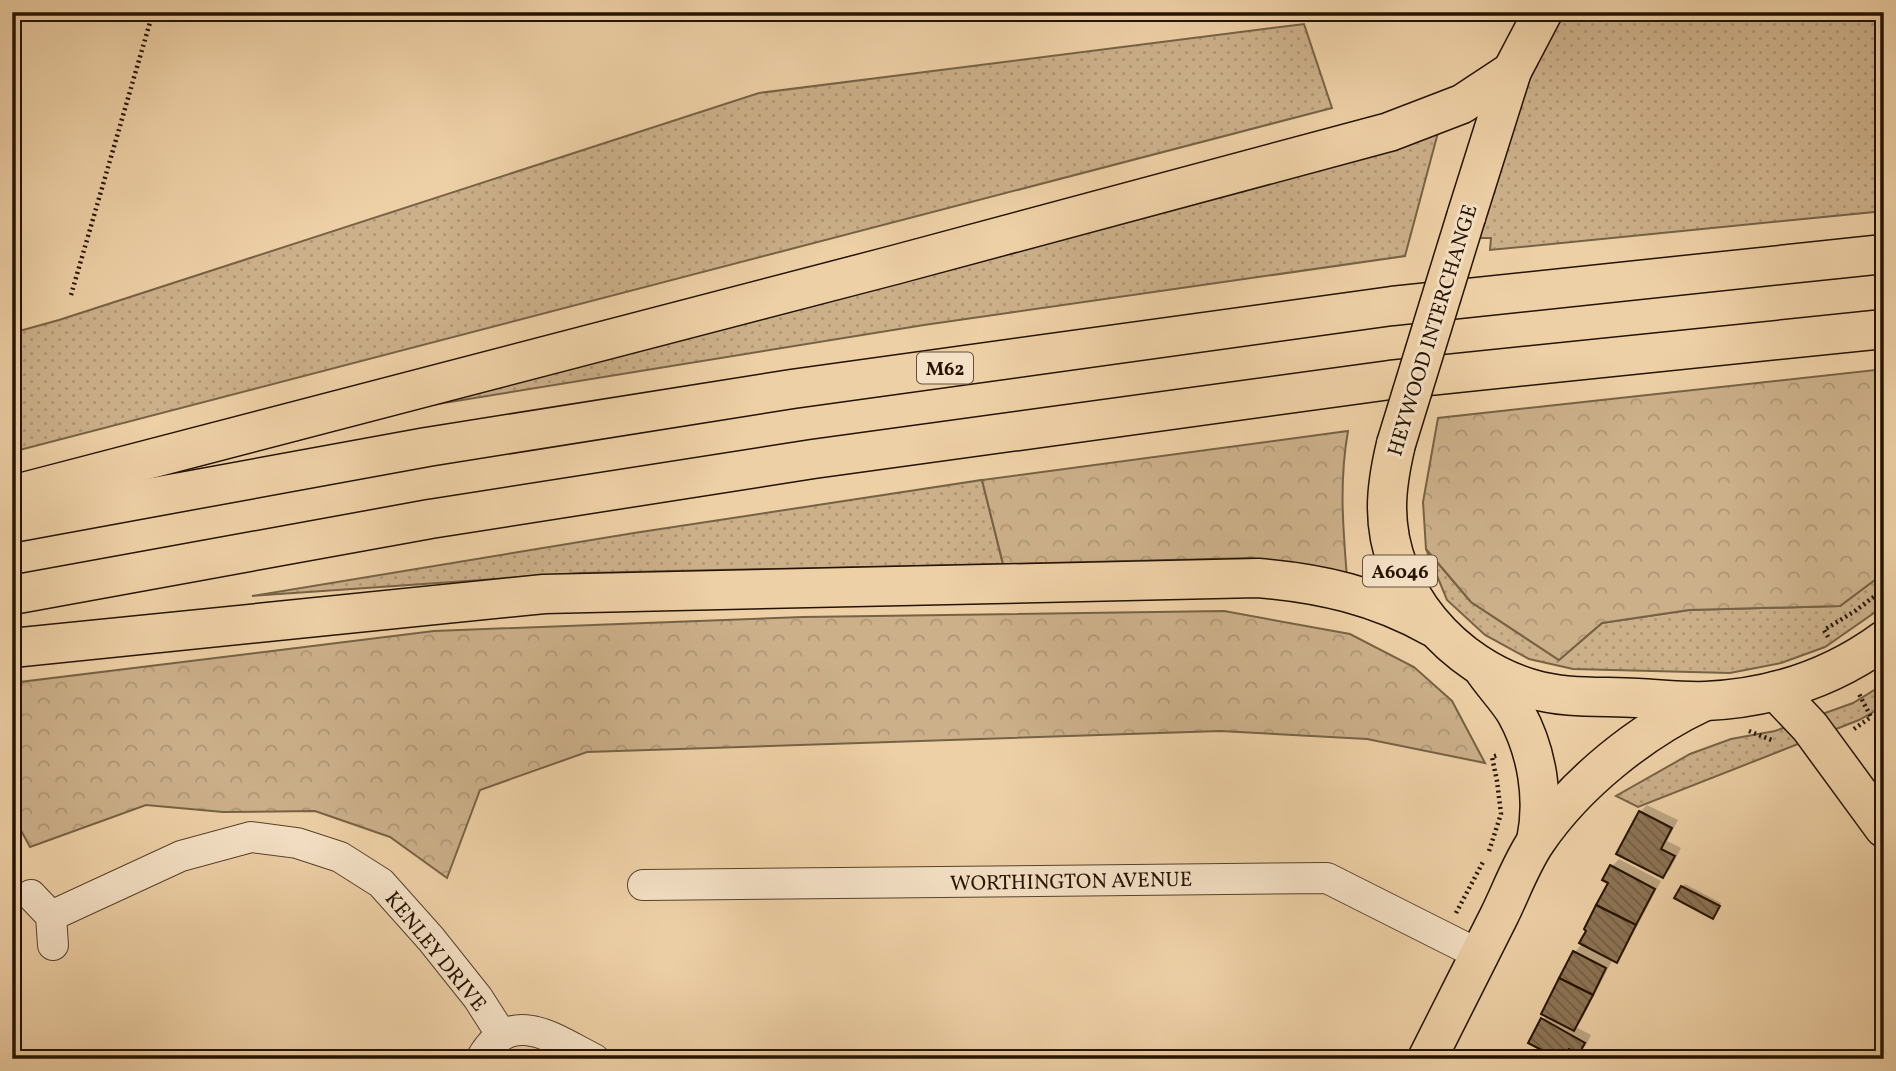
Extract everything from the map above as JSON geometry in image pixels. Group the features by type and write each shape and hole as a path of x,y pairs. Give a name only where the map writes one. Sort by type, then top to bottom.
{"main road":[{"name":"HEYWOOD INTERCHANGE","path":"1543,12 1512,71 1395,444 1387,509 1391,542 1413,598 1432,626 1482,669 1521,685 1559,695 1705,701 1776,691 1830,673 1884,640"},
{"path":"12,495 894,265 1389,132 1462,104 1512,71"},
{"name":"M62","path":"12,523 427,447 792,389 1392,306 1884,254"},
{"path":"12,595 430,519 813,459 1390,380 1884,329"},
{"path":"12,648 544,594 1244,578 1298,581 1333,588 1371,598 1432,626"},
{"name":"A6046","path":"1427,1059 1536,841 1541,820 1540,800 1528,742 1515,713 1482,669"},
{"path":"1776,691 1810,727 1884,828"},
{"name":"A6046","path":"1536,841 1568,803 1610,761 1667,720 1705,701"}],"street":[{"name":"KENLEY DRIVE","path":"45,919 181,856 251,838 298,843 340,857 381,883 431,939 478,998 501,1034"},
{"name":"WORTHINGTON AVENUE","path":"643,885 1327,878 1479,956"},
{"path":"481,1059 486,1049 501,1034 524,1029 535,1031 594,1059"}],"path":[{"path":"71,295 153,12"},
{"path":"1824,630 1884,589"},
{"path":"1747,730 1780,743"},
{"path":"1443,937 1488,853 1501,814 1492,757"}],"green space":[{"path":"1555,12 1884,12 1884,211 1490,250 1491,238 1477,238 1527,69"},
{"path":"1304,24 1332,108 12,452 12,333 759,93"},
{"path":"1440,125 1405,256 924,325 407,409"},
{"path":"1884,369 1884,573 1840,606 1689,610 1602,623 1559,660 1471,602 1426,549 1423,502 1438,418"},
{"path":"1348,431 1343,486 1347,578 1251,558 1003,564 982,480"},
{"path":"982,480 1003,564 580,573 252,596 634,533"},
{"path":"1426,549 1471,602 1559,660 1602,623 1689,610 1840,606 1884,573 1884,606 1825,647 1781,663 1730,673 1573,669 1529,659 1485,635 1447,600"},
{"path":"1224,611 1350,634 1414,667 1452,701 1485,763 1367,739 1220,731 587,752 480,790 447,878 390,837 315,811 223,812 146,805 30,847 12,814 12,683 434,631 803,617"},
{"path":"1884,684 1884,706 1859,720 1638,807 1616,796 1690,754 1731,739 1775,731 1853,703"}],"building":[{"path":"1639,811 1672,828 1661,849 1675,856 1663,878 1616,854"},
{"path":"1610,865 1655,889 1636,925 1596,905 1608,883 1602,880"},
{"path":"1681,886 1720,906 1713,919 1674,898"},
{"path":"1596,905 1636,925 1617,963 1579,943"},
{"path":"1573,951 1606,968 1593,995 1559,978"},
{"path":"1559,978 1593,995 1574,1031 1541,1014"},
{"path":"1541,1018 1585,1043 1579,1054 1569,1049 1564,1059 1559,1059 1528,1043"}]}
